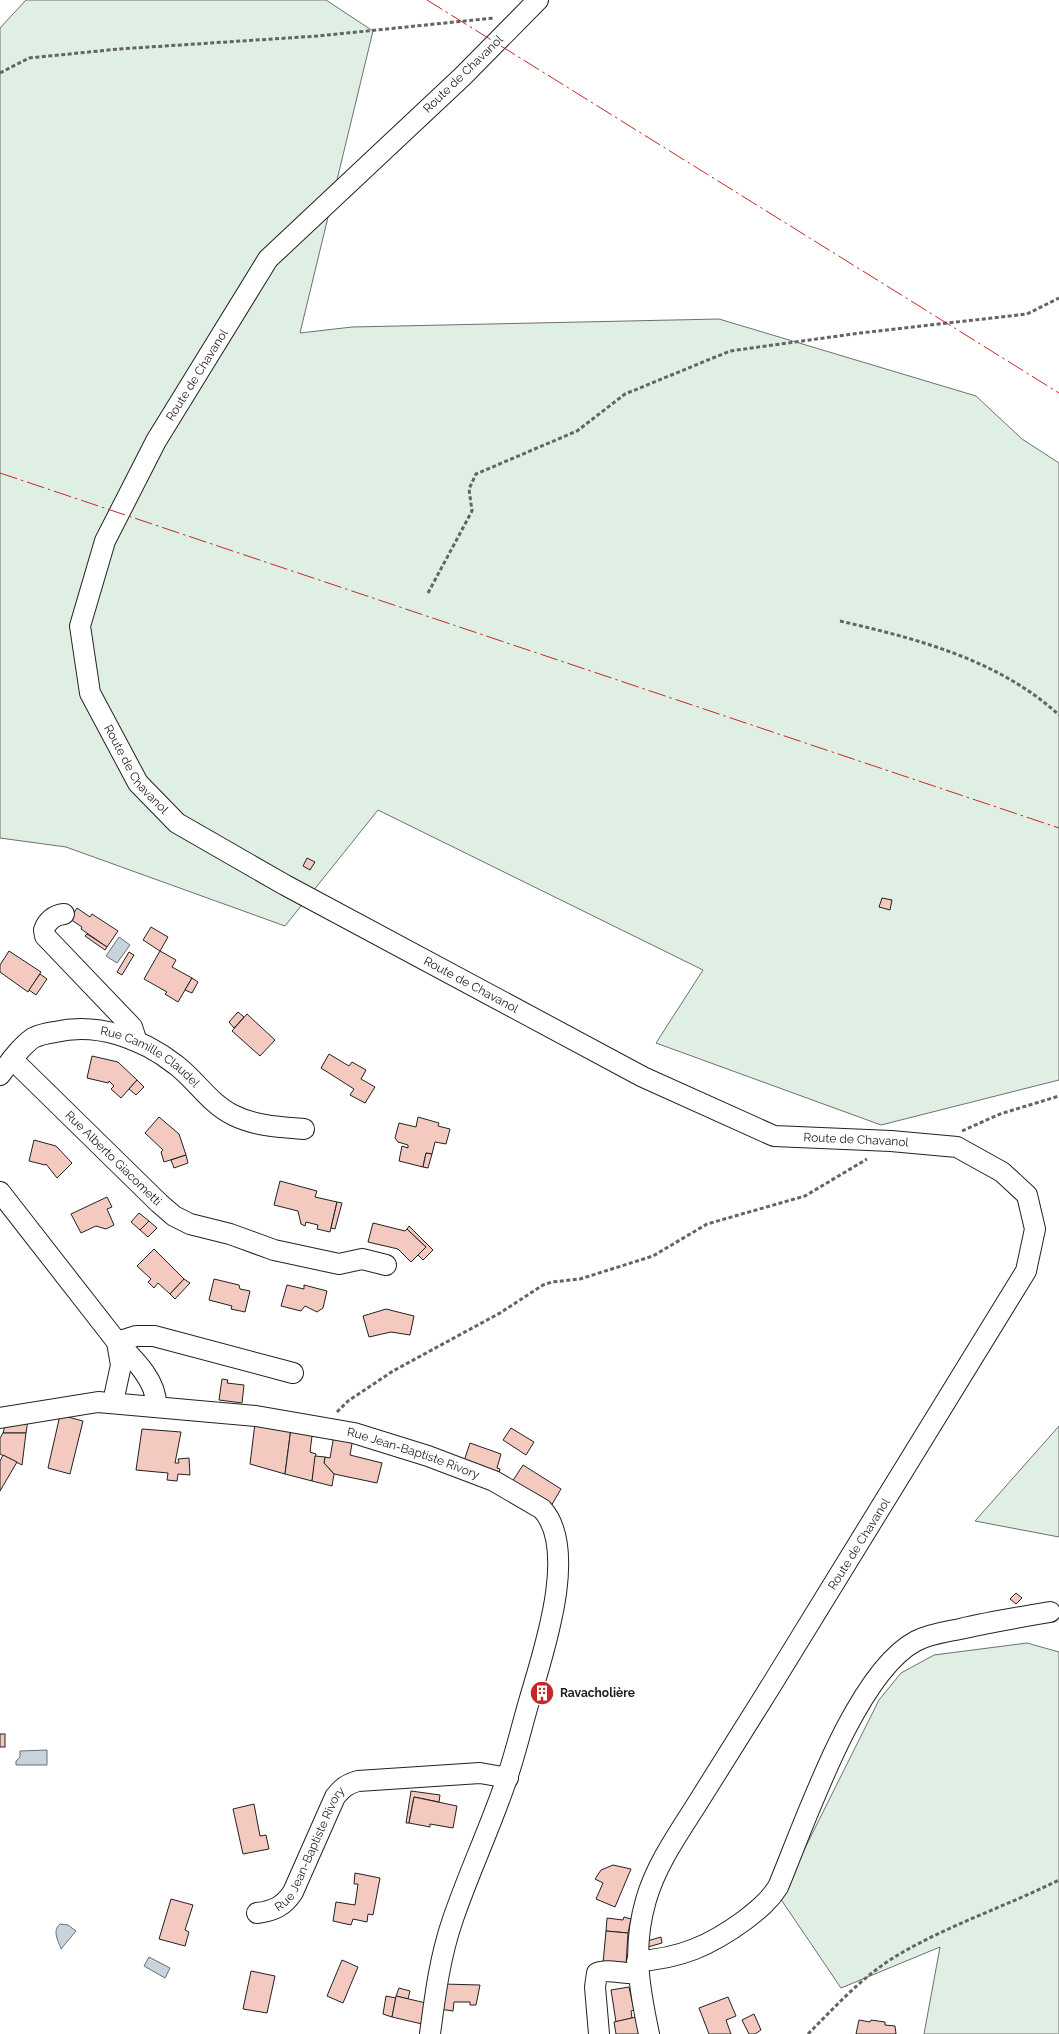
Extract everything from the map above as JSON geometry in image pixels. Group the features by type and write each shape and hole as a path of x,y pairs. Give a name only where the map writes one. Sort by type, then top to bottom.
{"street":[{"name":"Route de Chavanol","path":"538,0 463,76 268,259 156,441 105,541 80,626 90,693 138,783 177,823 285,885 643,1077 774,1136 891,1141 957,1147 1002,1172 1027,1195 1035,1229 1026,1271 806,1631 676,1836 656,1873 646,1897 638,1938 638,1967 648,2034"},
{"path":"64,914 54,916 49,922 44,930 46,936 132,1027 135,1036 133,1040"},
{"name":"Rue Camille Claudel","path":"6,1067 34,1038 62,1030 103,1031 133,1040 159,1052 178,1066 231,1115 272,1127 304,1129"},
{"name":"Rue Alberto Giacometti","path":"6,1067 174,1216 190,1224 230,1234 274,1250 338,1264 362,1259 386,1264"},
{"path":"0,1192 152,1384 156,1394 156,1407"},
{"path":"117,1342 136,1336 154,1336 293,1373"},
{"path":"113,1402 121,1365 117,1342"},
{"name":"Rue Jean-Baptiste Rivory","path":"0,1418 83,1404 113,1402 256,1416 354,1433 428,1456 494,1481 542,1509 550,1520 556,1546 558,1571 556,1596 546,1642 508,1778 452,1920 441,1963 430,2034"},
{"path":"598,2034 594,1987 597,1974 604,1972 626,1974 638,1967 701,1947 723,1936 770,1898 778,1887 843,1735 880,1672 904,1648 934,1634 999,1620 1050,1612"},
{"name":"Rue Jean-Baptiste Rivory","path":"258,1913 270,1912 288,1900 335,1797 349,1783 480,1773 508,1778"}],"path":[{"path":"0,73 29,58 119,49 318,36 523,15"},
{"path":"428,593 472,511 469,489 476,474 578,431 625,394 730,351 860,333 1027,314 1059,298"},
{"path":"840,622 917,641 989,667 1044,701 1059,715"},
{"path":"936,1145 950,1136 1000,1114 1059,1096"},
{"path":"331,1429 338,1410 364,1389 500,1313 544,1285 552,1282 580,1279 653,1256 707,1224 805,1196 867,1159 891,1141"},
{"path":"808,2034 856,1986 892,1958 1059,1880"}],"green space":[{"path":"26,0 326,0 373,31 300,333 352,327 719,319 976,396 1022,439 1059,463 1059,1080 881,1125 656,1043 703,970 378,810 285,926 66,847 0,838 0,28"},
{"path":"1059,1426 1059,1537 975,1521"},
{"path":"1027,1643 1059,1652 1059,2034 924,2034 940,1947 841,1988 780,1898 879,1700 901,1673 934,1655"}],"shaded area":[{"path":"119,937 130,945 117,963 106,956"},
{"path":"47,1750 47,1765 16,1765 16,1761 20,1757 20,1751"},
{"path":"60,1924 68,1925 76,1931 61,1949 56,1933"},
{"path":"149,1957 170,1968 165,1978 144,1966"}],"building":[{"path":"307,858 315,862 310,870 303,866"},
{"path":"882,898 892,900 890,910 879,907"},
{"path":"77,908 90,917 92,914 118,931 107,947 70,919"},
{"path":"151,927 168,937 160,951 143,940"},
{"path":"87,934 107,947 105,950 85,936"},
{"path":"9,951 41,972 28,992 0,972 0,965"},
{"path":"160,951 176,960 172,967 192,978 178,1002 165,994 167,992 144,979"},
{"path":"129,952 134,955 122,975 117,972"},
{"path":"40,974 47,979 36,995 29,990"},
{"path":"192,978 198,982 192,993 185,990"},
{"path":"238,1012 244,1017 234,1028 229,1022"},
{"path":"247,1014 275,1040 260,1056 232,1031"},
{"path":"329,1054 349,1066 352,1062 366,1070 361,1079 375,1087 365,1103 350,1095 354,1089 321,1068"},
{"path":"92,1056 118,1062 137,1080 121,1098 111,1089 114,1086 109,1081 108,1083 87,1078"},
{"path":"137,1080 144,1087 136,1095 129,1089"},
{"path":"159,1117 179,1134 186,1155 164,1162 161,1152 163,1150 145,1133"},
{"path":"418,1117 439,1123 438,1126 450,1129 446,1144 435,1142 432,1154 426,1153 423,1167 399,1161 402,1146 408,1148 408,1145 398,1142 395,1138 399,1123 416,1127"},
{"path":"34,1140 56,1146 72,1163 57,1178 46,1164 29,1161"},
{"path":"426,1153 432,1154 428,1168 423,1167"},
{"path":"186,1155 188,1163 174,1168 171,1160"},
{"path":"280,1181 317,1191 315,1197 337,1202 330,1232 317,1229 318,1225 306,1222 305,1226 301,1224 298,1211 274,1205"},
{"path":"107,1197 112,1207 107,1209 114,1225 106,1229 96,1226 81,1233 71,1214"},
{"path":"337,1202 342,1203 335,1229 331,1228"},
{"path":"139,1213 149,1221 140,1230 131,1222"},
{"path":"149,1221 157,1228 148,1237 140,1230"},
{"path":"373,1223 405,1231 407,1229 426,1247 411,1262 398,1249 368,1242"},
{"path":"409,1226 433,1250 423,1260 418,1255 426,1247 407,1229"},
{"path":"154,1249 184,1279 170,1294 158,1283 154,1288 148,1282 151,1279 137,1266"},
{"path":"184,1279 190,1283 175,1299 170,1294"},
{"path":"214,1279 239,1285 240,1289 250,1291 245,1312 231,1309 232,1306 209,1300"},
{"path":"287,1285 304,1289 304,1285 327,1291 323,1308 317,1312 305,1306 301,1311 281,1306"},
{"path":"386,1309 414,1316 410,1335 391,1332 369,1337 363,1316"},
{"path":"222,1379 228,1380 227,1383 244,1385 242,1403 219,1400"},
{"path":"60,1415 83,1421 70,1474 48,1468"},
{"path":"28,1420 26,1433 3,1433 6,1422"},
{"path":"255,1423 291,1428 285,1474 250,1464"},
{"path":"291,1428 319,1431 318,1437 312,1436 310,1452 316,1454 312,1481 285,1474"},
{"path":"511,1428 534,1442 526,1455 503,1440"},
{"path":"142,1429 181,1432 175,1463 179,1463 178,1459 189,1458 190,1475 178,1474 177,1481 167,1480 168,1473 136,1470"},
{"path":"3,1433 26,1433 22,1465 0,1454 0,1438"},
{"path":"334,1435 353,1438 350,1455 382,1463 377,1483 334,1474 324,1463 325,1457 330,1458"},
{"path":"470,1443 501,1454 497,1468 500,1469 499,1473 464,1461"},
{"path":"3,1455 17,1462 0,1491 0,1461"},
{"path":"315,1456 325,1457 324,1463 334,1474 332,1486 312,1481"},
{"path":"523,1465 561,1489 551,1506 512,1482"},
{"path":"1016,1593 1022,1598 1016,1604 1010,1599"},
{"path":"0,1734 5,1734 5,1747 0,1747"},
{"path":"411,1791 440,1795 439,1802 414,1797 409,1823 406,1823"},
{"path":"414,1797 457,1806 453,1828 430,1824 430,1827 409,1823"},
{"path":"254,1804 260,1836 266,1835 269,1849 243,1854 233,1809"},
{"path":"613,1865 631,1869 615,1907 596,1899 603,1883 595,1879 601,1870"},
{"path":"355,1873 380,1878 373,1915 368,1914 367,1922 353,1919 351,1925 333,1921 336,1902 355,1905 358,1884 354,1884"},
{"path":"171,1899 193,1905 185,1930 189,1932 185,1946 159,1939"},
{"path":"624,1917 631,1919 628,1933 606,1931 607,1918 623,1920"},
{"path":"606,1931 628,1933 626,1965 603,1963"},
{"path":"661,1937 662,1943 648,1947 647,1941"},
{"path":"342,1960 358,1967 343,2003 327,1996"},
{"path":"251,1971 275,1976 267,2013 243,2009"},
{"path":"443,1984 480,1985 476,2005 470,2005 470,2002 454,2002 453,2011 439,2009"},
{"path":"629,1987 634,2010 631,2011 632,2018 616,2022 611,1990"},
{"path":"399,1988 410,1991 408,1999 396,1996"},
{"path":"386,1996 396,1998 392,2017 383,2014"},
{"path":"396,1996 426,2003 422,2024 392,2017"},
{"path":"728,1997 736,2016 726,2020 731,2034 709,2034 699,2008"},
{"path":"754,2014 761,2030 755,2034 749,2034 742,2020"},
{"path":"636,2017 639,2034 616,2034 614,2022"},
{"path":"859,2020 885,2022 885,2025 895,2026 896,2034 856,2034"}],"power":[{"path":"427,0 1059,393"},
{"path":"0,473 1059,828"}],"place":[{"name":"Ravacholière","path":"542,1693"}]}
